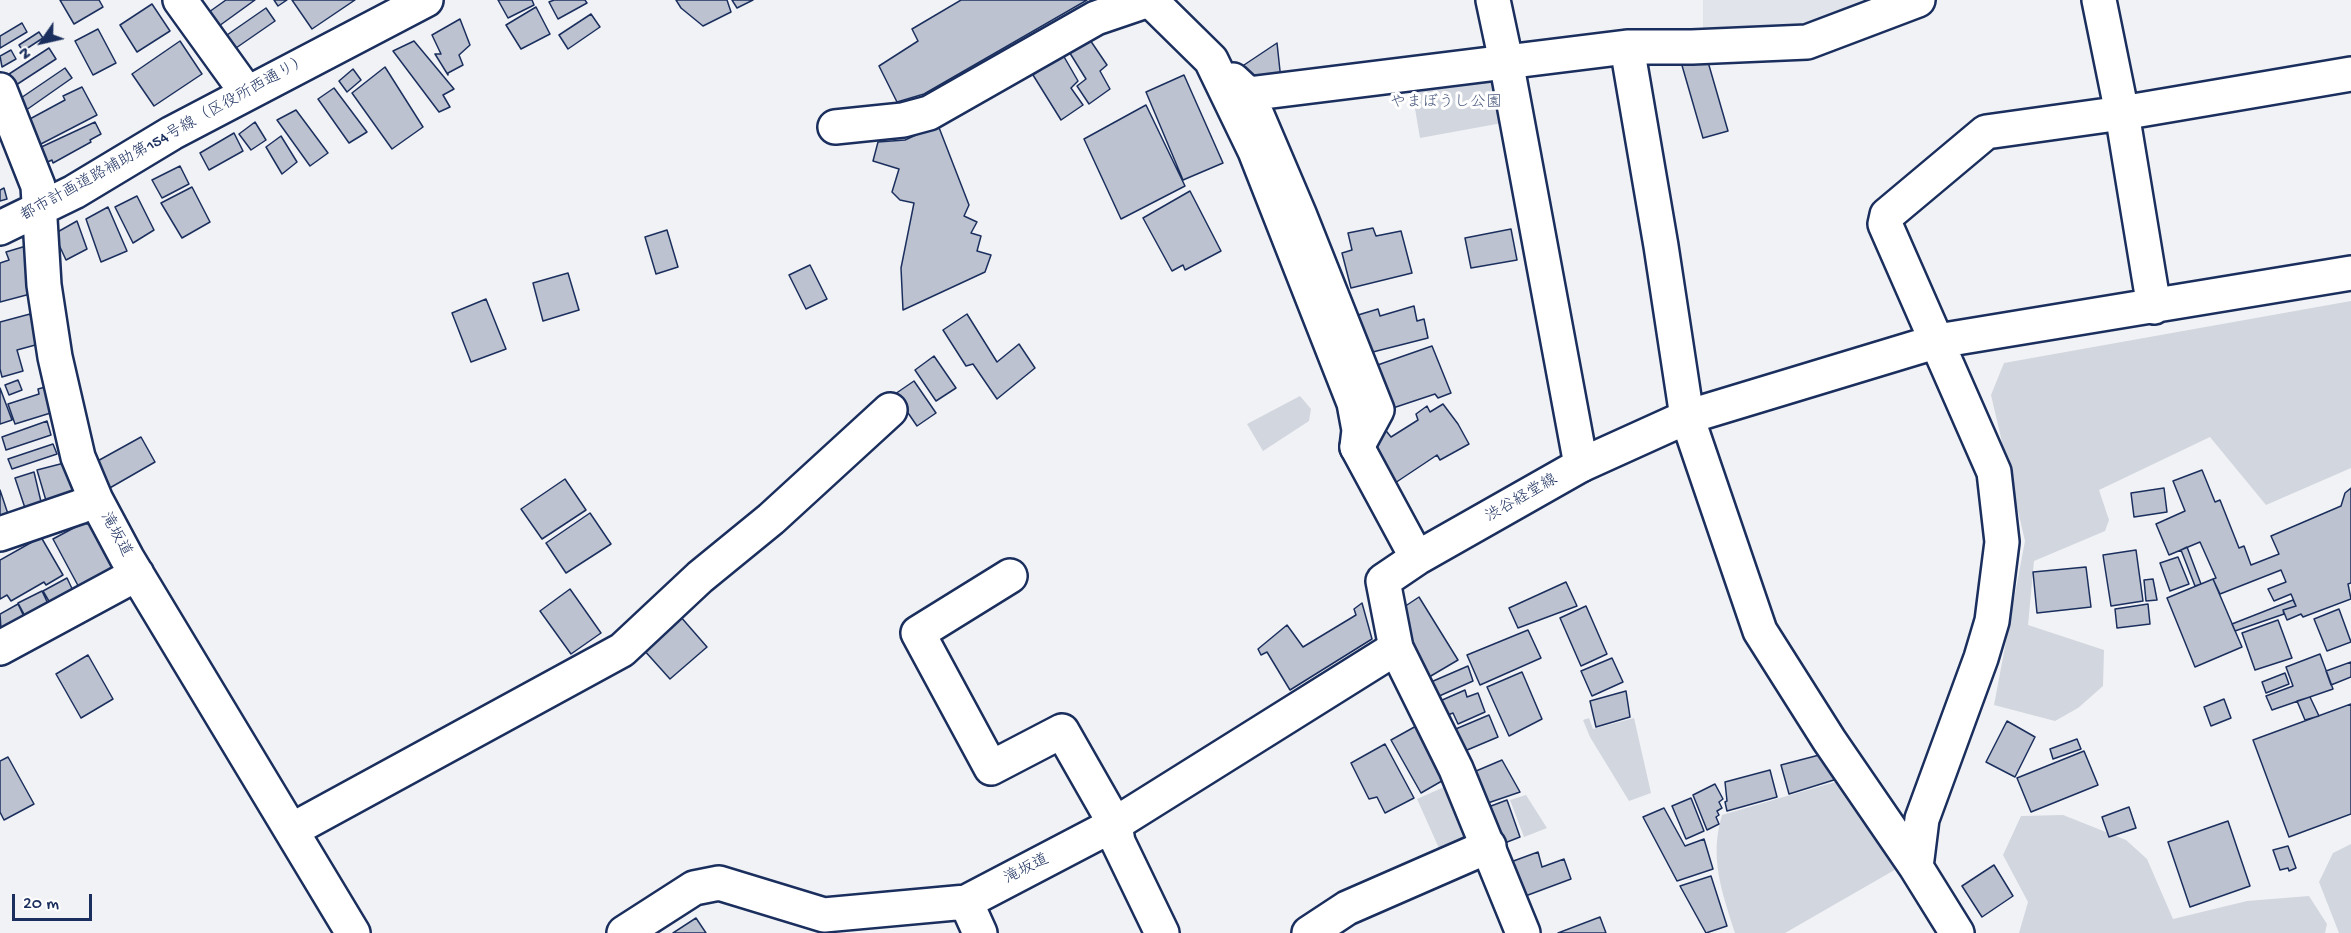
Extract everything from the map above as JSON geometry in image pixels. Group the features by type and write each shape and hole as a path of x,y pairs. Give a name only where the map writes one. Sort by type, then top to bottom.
{"street":[{"path":"180,0 247,93"},
{"name":"都市計画道路補助第154号線（区役所西通り）","path":"0,228 41,210 109,172 172,133 247,93 381,10 426,0"},
{"path":"835,127 903,120 929,113 1096,18 1150,0 1248,94 1300,216 1377,410 1357,447"},
{"path":"1493,0 1581,465"},
{"path":"1248,94 1627,47 1692,47 1807,42 1918,0"},
{"path":"2099,0 2122,113 2154,307"},
{"path":"1627,47 1687,417 1760,630 1829,740 1916,867 1957,933"},
{"path":"1211,60 1255,151 1354,402 1359,430 1357,447 1417,558"},
{"path":"1916,867 1922,819 1981,658 1992,621 2002,542 1994,472 1885,225 1887,215 1986,132 2122,113 2351,74"},
{"name":"滝坂道","path":"0,90 38,186 44,285 55,357 78,457 96,500 137,574 353,933"},
{"name":"渋谷経堂線","path":"1523,933 1456,769 1396,648 1383,581 1417,558 1581,465 1687,417 1938,341 2351,273"},
{"path":"292,830 622,650 700,577 771,519 890,410"},
{"path":"0,534 96,500"},
{"path":"0,648 137,574"},
{"path":"1010,576 918,633 991,768 1062,731 1115,824 1118,842 1162,933"},
{"name":"滝坂道","path":"624,933 694,888 719,883 824,915 966,902 1115,824 1396,648"},
{"path":"1309,933 1347,908 1489,846"},
{"path":"966,902 980,933"}],"shaded area":[{"path":"1703,0 1890,0 1792,35 1703,37"}],"green space":[{"name":"やまぼうし公園","path":"1503,68 1513,121 1420,138 1410,79"},
{"path":"2351,301 2351,468 2266,505 2210,437 2099,490 2109,520 2105,531 2034,561 2028,625 2104,650 2103,686 2078,708 2055,721 1994,705 2025,541 1991,395 2004,363"},
{"path":"1300,396 1311,409 1309,421 1263,451 1247,424"},
{"path":"1589,718 1593,729 1634,718 1651,793 1629,801 1590,737 1583,720"},
{"path":"1842,780 1898,868 1785,933 1735,933 1722,889 1717,860 1718,831 1722,815"},
{"path":"1451,784 1473,837 1442,855 1417,799"},
{"path":"1526,795 1547,828 1524,837 1510,800"},
{"path":"2063,815 2126,840 2147,859 2173,919 2247,901 2309,896 2327,924 2325,933 2019,933 2028,902 2003,855 2021,816"},
{"path":"2351,844 2351,933 2339,933 2319,882 2333,853"}],"building":[{"path":"60,0 99,0 103,7 74,24"},
{"path":"226,0 255,0 219,26 209,12"},
{"path":"274,0 287,0 278,6"},
{"path":"292,0 355,0 312,29"},
{"path":"498,0 532,0 534,5 508,18"},
{"path":"585,0 587,3 558,19 549,2"},
{"path":"676,0 727,0 731,12 703,26 681,8"},
{"path":"732,0 753,0 737,8"},
{"path":"961,0 1087,0 924,94 897,102 879,66 918,41 912,29"},
{"path":"152,4 170,31 137,52 120,25"},
{"path":"536,7 550,34 521,49 506,25"},
{"path":"266,8 275,21 236,48 227,35"},
{"path":"591,14 600,27 568,49 559,35"},
{"path":"460,19 470,45 459,55 463,65 448,75 435,54 441,54 432,35"},
{"path":"22,23 27,32 0,48 0,36"},
{"path":"98,29 116,63 93,75 75,41"},
{"path":"39,32 43,38 23,51 19,45"},
{"path":"1088,37 1107,65 1100,71 1110,89 1089,104 1077,86 1086,79 1068,50"},
{"path":"180,41 202,74 154,106 132,74"},
{"path":"414,41 454,89 443,95 450,107 439,112 393,51"},
{"path":"1277,43 1281,80 1249,84 1238,69"},
{"path":"49,48 56,59 13,87 6,76"},
{"path":"11,50 16,59 2,67 0,56"},
{"path":"1063,55 1078,81 1071,88 1083,105 1061,120 1033,75"},
{"path":"1706,55 1728,131 1703,138 1681,62"},
{"path":"385,67 423,127 392,149 352,93"},
{"path":"65,68 72,78 22,113 15,102"},
{"path":"353,69 361,80 347,92 339,81"},
{"path":"1184,75 1223,163 1183,180 1146,92"},
{"path":"82,87 97,115 39,145 28,120 65,100 63,96"},
{"path":"334,88 367,132 349,143 318,99"},
{"path":"1146,105 1185,186 1121,219 1084,139"},
{"path":"296,110 328,153 310,166 277,120"},
{"path":"95,122 101,134 53,163 52,160 43,164 37,149"},
{"path":"255,122 266,140 251,150 239,134"},
{"path":"938,125 969,205 964,216 977,222 971,233 981,236 977,251 991,255 985,272 903,310 901,268 914,203 900,200 892,192 899,169 873,161 878,142 905,140"},
{"path":"234,133 243,151 209,170 200,153"},
{"path":"281,136 297,162 282,174 266,147"},
{"path":"180,166 189,184 162,198 152,180"},
{"path":"192,187 210,222 182,238 161,203"},
{"path":"4,188 7,199 0,201 0,190"},
{"path":"1190,191 1221,251 1185,270 1183,265 1172,271 1143,218"},
{"path":"137,196 154,230 133,243 115,207"},
{"path":"108,207 127,251 101,262 86,219"},
{"path":"77,221 87,249 66,260 54,234"},
{"path":"1373,228 1376,236 1401,231 1412,273 1351,288 1342,253 1352,250 1348,233"},
{"path":"1511,229 1517,260 1471,268 1465,238"},
{"path":"667,230 678,267 656,274 645,237"},
{"path":"26,246 34,293 0,302 0,263 9,260 6,252"},
{"path":"810,265 827,299 806,309 789,275"},
{"path":"568,273 579,310 543,321 533,283"},
{"path":"486,299 506,349 471,362 452,313"},
{"path":"1414,306 1417,321 1424,319 1428,338 1361,355 1348,318 1378,309 1380,316"},
{"path":"30,314 39,344 17,350 23,371 2,377 0,322"},
{"path":"967,314 997,362 1019,344 1035,368 997,399 973,364 966,366 943,330"},
{"path":"1432,346 1451,393 1438,398 1435,394 1384,411 1369,368"},
{"path":"934,356 956,388 936,401 915,370"},
{"path":"18,380 22,390 9,395 5,385"},
{"path":"914,381 936,413 917,426 895,394"},
{"path":"49,386 57,411 15,424 8,404 39,394 38,389"},
{"path":"0,388 12,420 0,424"},
{"path":"1443,404 1469,444 1440,460 1437,455 1389,487 1367,438 1383,427 1391,437 1418,420 1416,414 1427,406 1430,412"},
{"path":"47,421 51,435 6,450 2,437"},
{"path":"141,437 155,462 108,489 94,463"},
{"path":"53,444 57,454 12,469 8,459"},
{"path":"68,462 77,496 47,504 37,470"},
{"path":"2202,470 2215,502 2220,500 2239,548 2244,546 2251,565 2279,554 2271,536 2341,506 2345,493 2351,488 2351,583 2348,584 2351,599 2303,617 2301,614 2287,620 2283,610 2296,606 2291,594 2274,601 2268,589 2286,582 2281,570 2220,594 2213,579 2216,578 2200,542 2169,555 2156,524 2185,511 2173,481"},
{"path":"34,472 42,506 26,511 15,478"},
{"path":"565,479 586,510 542,539 521,509"},
{"path":"2164,488 2167,512 2134,517 2131,493"},
{"path":"0,490 8,514 0,517"},
{"path":"590,513 611,544 566,573 546,543"},
{"path":"83,523 92,525 116,575 82,593 53,539"},
{"path":"41,537 63,575 46,585 44,582 11,601 7,595 0,599 0,560"},
{"path":"2187,547 2201,584 2195,586 2181,550"},
{"path":"2136,550 2143,601 2111,606 2103,555"},
{"path":"2178,557 2189,584 2170,591 2160,563"},
{"path":"2086,567 2091,607 2037,613 2033,572"},
{"path":"67,578 76,597 50,603 43,591"},
{"path":"2153,579 2157,600 2146,601 2144,580"},
{"path":"2213,579 2242,647 2195,667 2167,598"},
{"path":"1566,582 1577,606 1518,628 1509,608"},
{"path":"570,589 601,633 571,654 540,611"},
{"path":"42,591 51,610 25,616 18,603"},
{"path":"1419,597 1458,660 1424,680 1401,640 1410,634 1398,611"},
{"path":"2293,600 2296,606 2283,610 2284,614 2235,631 2232,624"},
{"path":"1362,603 1372,639 1290,690 1267,652 1261,655 1258,649 1287,625 1303,647 1356,615 1354,609"},
{"path":"18,604 27,623 1,629 0,614"},
{"path":"2148,604 2150,624 2117,628 2115,609"},
{"path":"1586,606 1607,654 1581,666 1560,618"},
{"path":"2339,609 2351,642 2327,651 2314,619"},
{"path":"680,616 707,647 670,679 643,649"},
{"path":"2278,620 2292,658 2255,670 2242,633"},
{"path":"1528,630 1541,658 1480,685 1467,655"},
{"path":"2320,654 2333,689 2272,710 2266,696 2293,686 2286,667"},
{"path":"88,655 113,699 81,718 56,674"},
{"path":"1612,658 1623,682 1592,696 1581,671"},
{"path":"2351,662 2351,677 2331,685 2326,671"},
{"path":"1468,666 1473,681 1437,697 1431,682"},
{"path":"1522,672 1542,719 1509,736 1487,687"},
{"path":"2285,673 2289,684 2266,693 2262,682"},
{"path":"1465,690 1467,697 1478,693 1485,712 1458,724 1453,713 1445,716 1440,701"},
{"path":"1626,691 1630,717 1596,727 1590,701"},
{"path":"2310,697 2319,716 2305,720 2297,701"},
{"path":"2224,699 2231,718 2211,726 2204,707"},
{"path":"2351,704 2351,814 2289,837 2253,740"},
{"path":"1489,715 1498,737 1460,753 1451,731"},
{"path":"2007,721 2035,737 2015,777 1986,762"},
{"path":"1418,725 1447,778 1421,793 1391,740"},
{"path":"2077,739 2081,749 2053,759 2050,749"},
{"path":"1385,744 1414,798 1385,813 1377,797 1369,799 1351,763"},
{"path":"2084,751 2098,785 2031,812 2017,778"},
{"path":"1823,754 1837,779 1789,794 1781,765"},
{"path":"8,757 34,804 4,820 0,812 0,761"},
{"path":"1502,760 1520,792 1482,805 1469,774"},
{"path":"1770,770 1777,797 1727,811 1725,782"},
{"path":"1715,784 1723,799 1719,802 1722,808 1717,811 1719,815 1716,817 1719,824 1707,830 1693,795"},
{"path":"1691,798 1704,831 1686,839 1672,806"},
{"path":"1507,800 1520,837 1497,846 1483,809"},
{"path":"2129,807 2136,828 2109,837 2102,817"},
{"path":"1664,808 1685,846 1704,839 1713,869 1677,881 1643,817"},
{"path":"2228,821 2250,886 2190,907 2168,842"},
{"path":"2288,846 2296,868 2289,871 2288,868 2280,870 2273,850"},
{"path":"1538,852 1542,867 1564,859 1571,879 1520,898 1508,863"},
{"path":"1994,865 2013,896 1982,917 1962,886"},
{"path":"1711,876 1727,926 1706,933 1680,886"},
{"path":"1600,917 1606,933 1558,933"},
{"path":"696,918 706,933 673,933"}]}
